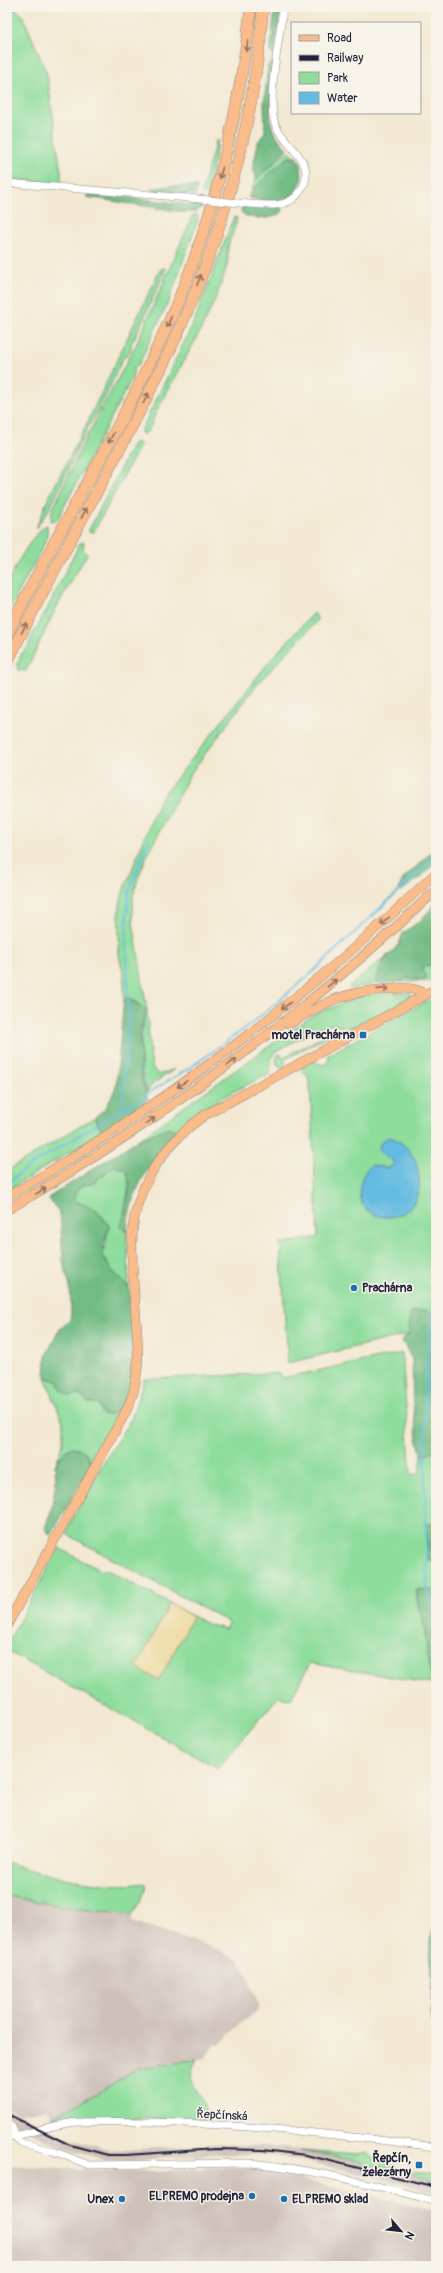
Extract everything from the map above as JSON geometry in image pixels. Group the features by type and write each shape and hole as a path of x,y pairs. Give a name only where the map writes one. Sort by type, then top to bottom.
{"highway":[{"path":"7,635 136,391 184,288 204,232 227,151 239,93 251,7"},
{"path":"7,663 51,575 150,390 176,336 198,283 224,210 240,148 255,70 263,7"}],"main road":[{"path":"7,1196 108,1134 237,1044 331,968 436,873"},
{"path":"7,1210 115,1144 259,1042 345,972 436,890"},
{"path":"259,1042 339,996 359,992 409,988 427,994"},
{"path":"7,1625 124,1415 133,1395 138,1360 133,1226 144,1188 159,1161 178,1137 205,1115 436,989"}],"street":[{"path":"7,183 249,204 275,205 292,200 302,189 306,176 302,159 279,131 273,117 274,90 283,7"},
{"path":"7,2123 12,2127 19,2141 53,2151 89,2165 268,2164 312,2170 436,2201"},
{"name":"Řepčínská","path":"7,2136 68,2123 144,2123 279,2129 436,2147"}],"shaded area":[{"path":"7,1896 78,1909 133,1915 132,1921 215,1948 240,1960 260,2007 256,2013 239,2024 220,2044 214,2045 205,2058 149,2068 139,2067 98,2093 52,2117 47,2108 18,2113 7,2107"},
{"path":"7,2108 72,2140 109,2149 126,2150 215,2144 284,2147 338,2157 436,2181 436,2192 305,2161 262,2155 216,2154 126,2161 108,2160 68,2150 34,2134 7,2120"},
{"path":"7,2165 138,2172 222,2167 247,2168 436,2210 436,2266 7,2266"}],"green space":[{"path":"275,7 281,7 274,55 270,52"},
{"path":"12,9 18,11 23,16 47,74 61,172 61,183 7,179 7,12"},
{"path":"273,62 270,121 274,133 287,149 257,179 253,168 258,142 265,132 264,104 268,65"},
{"path":"218,140 209,189 207,194 202,194 201,193 216,141"},
{"path":"287,152 293,153 298,158 289,157 252,191 256,177 257,178"},
{"path":"289,157 300,161 302,174 300,184 296,192 290,197 282,200 272,201 249,198 253,189"},
{"path":"171,186 197,186 196,195 155,192 151,189"},
{"path":"89,193 201,206 201,208 196,212 184,212 86,197"},
{"path":"242,207 282,208 283,211 280,214 269,218 256,218 245,215 241,212"},
{"path":"193,215 197,215 198,219 170,298 139,364 133,370 133,376 57,520 51,521 52,511 86,438 136,345"},
{"path":"234,217 237,218 228,247 227,265 214,303 157,410 150,428 142,434 141,431 193,324"},
{"path":"164,268 164,273 131,343 131,350 122,360 99,410 89,425 50,508 36,528 48,499 86,425 160,270"},
{"path":"134,442 140,444 139,448 93,533 89,532 89,530"},
{"path":"47,525 47,536 45,542 7,615 6,593 9,580 30,543"},
{"path":"84,542 83,550 87,554 56,608 26,671 18,670 17,664 22,653 28,648 32,635 46,611 80,543"},
{"path":"314,613 318,620 259,682 190,774 147,855 133,896 133,921 147,1010 129,998 124,999 124,974 119,956 119,910 122,895 160,799 274,656"},
{"path":"436,848 436,862 422,876 401,891 399,888 403,879"},
{"path":"436,903 436,966 433,964 423,967 423,972 426,976 424,980 406,978 399,982 377,983 376,980 382,963 399,944 403,933 420,921"},
{"path":"389,954 382,963 376,980 377,983 351,989 349,987"},
{"path":"433,964 436,966 436,981 399,982 406,978 421,980 423,967"},
{"path":"378,993 410,993 411,995 409,999 356,1028 330,1025 320,1027 275,1052 271,1060 270,1074 209,1105 187,1121 177,1131 168,1127 136,1141 313,1015 359,997"},
{"path":"436,996 436,1261 433,1280 436,1278 436,1322 429,1311 410,1313 409,1334 288,1363 280,1244 318,1237 310,1085 306,1073 303,1073 302,1066 314,1061 323,1065 329,1061 328,1055"},
{"path":"128,998 147,1010 140,1032 141,1075 148,1100 102,1132 95,1117 106,1108 116,1087 124,999"},
{"path":"147,1010 152,1067 158,1075 175,1069 152,1084 147,1092 142,1072 141,1041"},
{"path":"332,1030 339,1031 340,1036 336,1038 333,1033 284,1060 286,1066 278,1066 276,1061 278,1055 281,1054 282,1058 322,1037 324,1033 332,1032"},
{"path":"95,1117 102,1132 7,1191 7,1171"},
{"path":"168,1127 177,1131 150,1165 143,1177 132,1204 128,1218 127,1232 121,1227 130,1186 126,1170 114,1166 91,1184 82,1185 75,1193 75,1201 96,1209 109,1226 103,1245 104,1257 110,1268 129,1287 134,1367 131,1388 121,1410 108,1415 102,1414 98,1403 88,1403 80,1394 69,1396 61,1390 57,1381 45,1377 46,1356 58,1331 70,1320 71,1312 70,1287 63,1261 60,1213 48,1198 136,1141"},
{"path":"114,1166 126,1170 129,1178 124,1230 127,1232 129,1287 110,1268 103,1255 109,1226 106,1221 94,1210 75,1201 75,1193 82,1185 91,1184"},
{"path":"426,1310 429,1311 436,1322 436,1448 429,1454 422,1456 417,1438 413,1404 412,1359 402,1340 409,1334 410,1313"},
{"path":"402,1353 411,1475 419,1474 422,1456 429,1454 436,1448 436,1524 427,1524 429,1561 436,1561 436,1590 417,1590 417,1602 423,1621 432,1684 310,1663 291,1699 278,1697 218,1768 7,1651 7,1644 59,1548 101,1571 107,1570 209,1625 225,1629 229,1622 68,1535 66,1531 97,1474 132,1417 144,1379 279,1373 283,1378"},
{"path":"45,1377 57,1381 61,1390 80,1395 88,1403 98,1403 100,1407 117,1413 121,1410 91,1464 88,1455 60,1456 55,1466 63,1443 63,1422"},
{"path":"73,1447 85,1452 89,1457 91,1464 50,1535 45,1528 51,1511 56,1482 55,1466 65,1451"},
{"path":"426,1524 436,1524 436,1561 429,1561"},
{"path":"417,1590 436,1590 436,1681 432,1676 428,1662 424,1627 418,1602"},
{"path":"7,1862 38,1872 75,1880 94,1883 130,1885 145,1883 147,1885 133,1915 78,1909 7,1896"},
{"path":"436,1908 436,2039 431,2016 432,1977 429,1954"},
{"path":"197,2059 191,2076 203,2103 206,2120 52,2117 98,2093 139,2067 149,2068"},
{"path":"300,2151 358,2155 367,2153 382,2162 400,2169 418,2173 436,2172 436,2181 352,2160"}],"sand":[{"path":"170,1603 193,1617 159,1680 136,1668"}],"water":[{"path":"388,1137 397,1140 412,1154 416,1163 419,1185 415,1201 405,1212 392,1217 379,1216 368,1211 361,1201 360,1187 365,1172 371,1165 388,1168 393,1165 393,1161 379,1151 380,1144"}],"waterway":[{"path":"122,1109 129,1020 126,931 129,891 149,839"},
{"path":"7,1183 31,1165 191,1067 251,1024 306,978 436,856"},
{"path":"436,1288 428,1348 425,1409 426,1573 429,1596 436,1613"}],"railway":[{"path":"7,2114 70,2145 108,2155 216,2149 262,2150 306,2155 436,2187"}],"place":[{"name":"motel Prachárna","path":"363,1035"},
{"name":"Prachárna","path":"354,1288"},
{"name":"Řepčín, železárny","path":"419,2165"},
{"name":"ELPREMO prodejna","path":"252,2196"},
{"name":"Unex","path":"122,2199"},
{"name":"ELPREMO sklad","path":"284,2199"}]}
